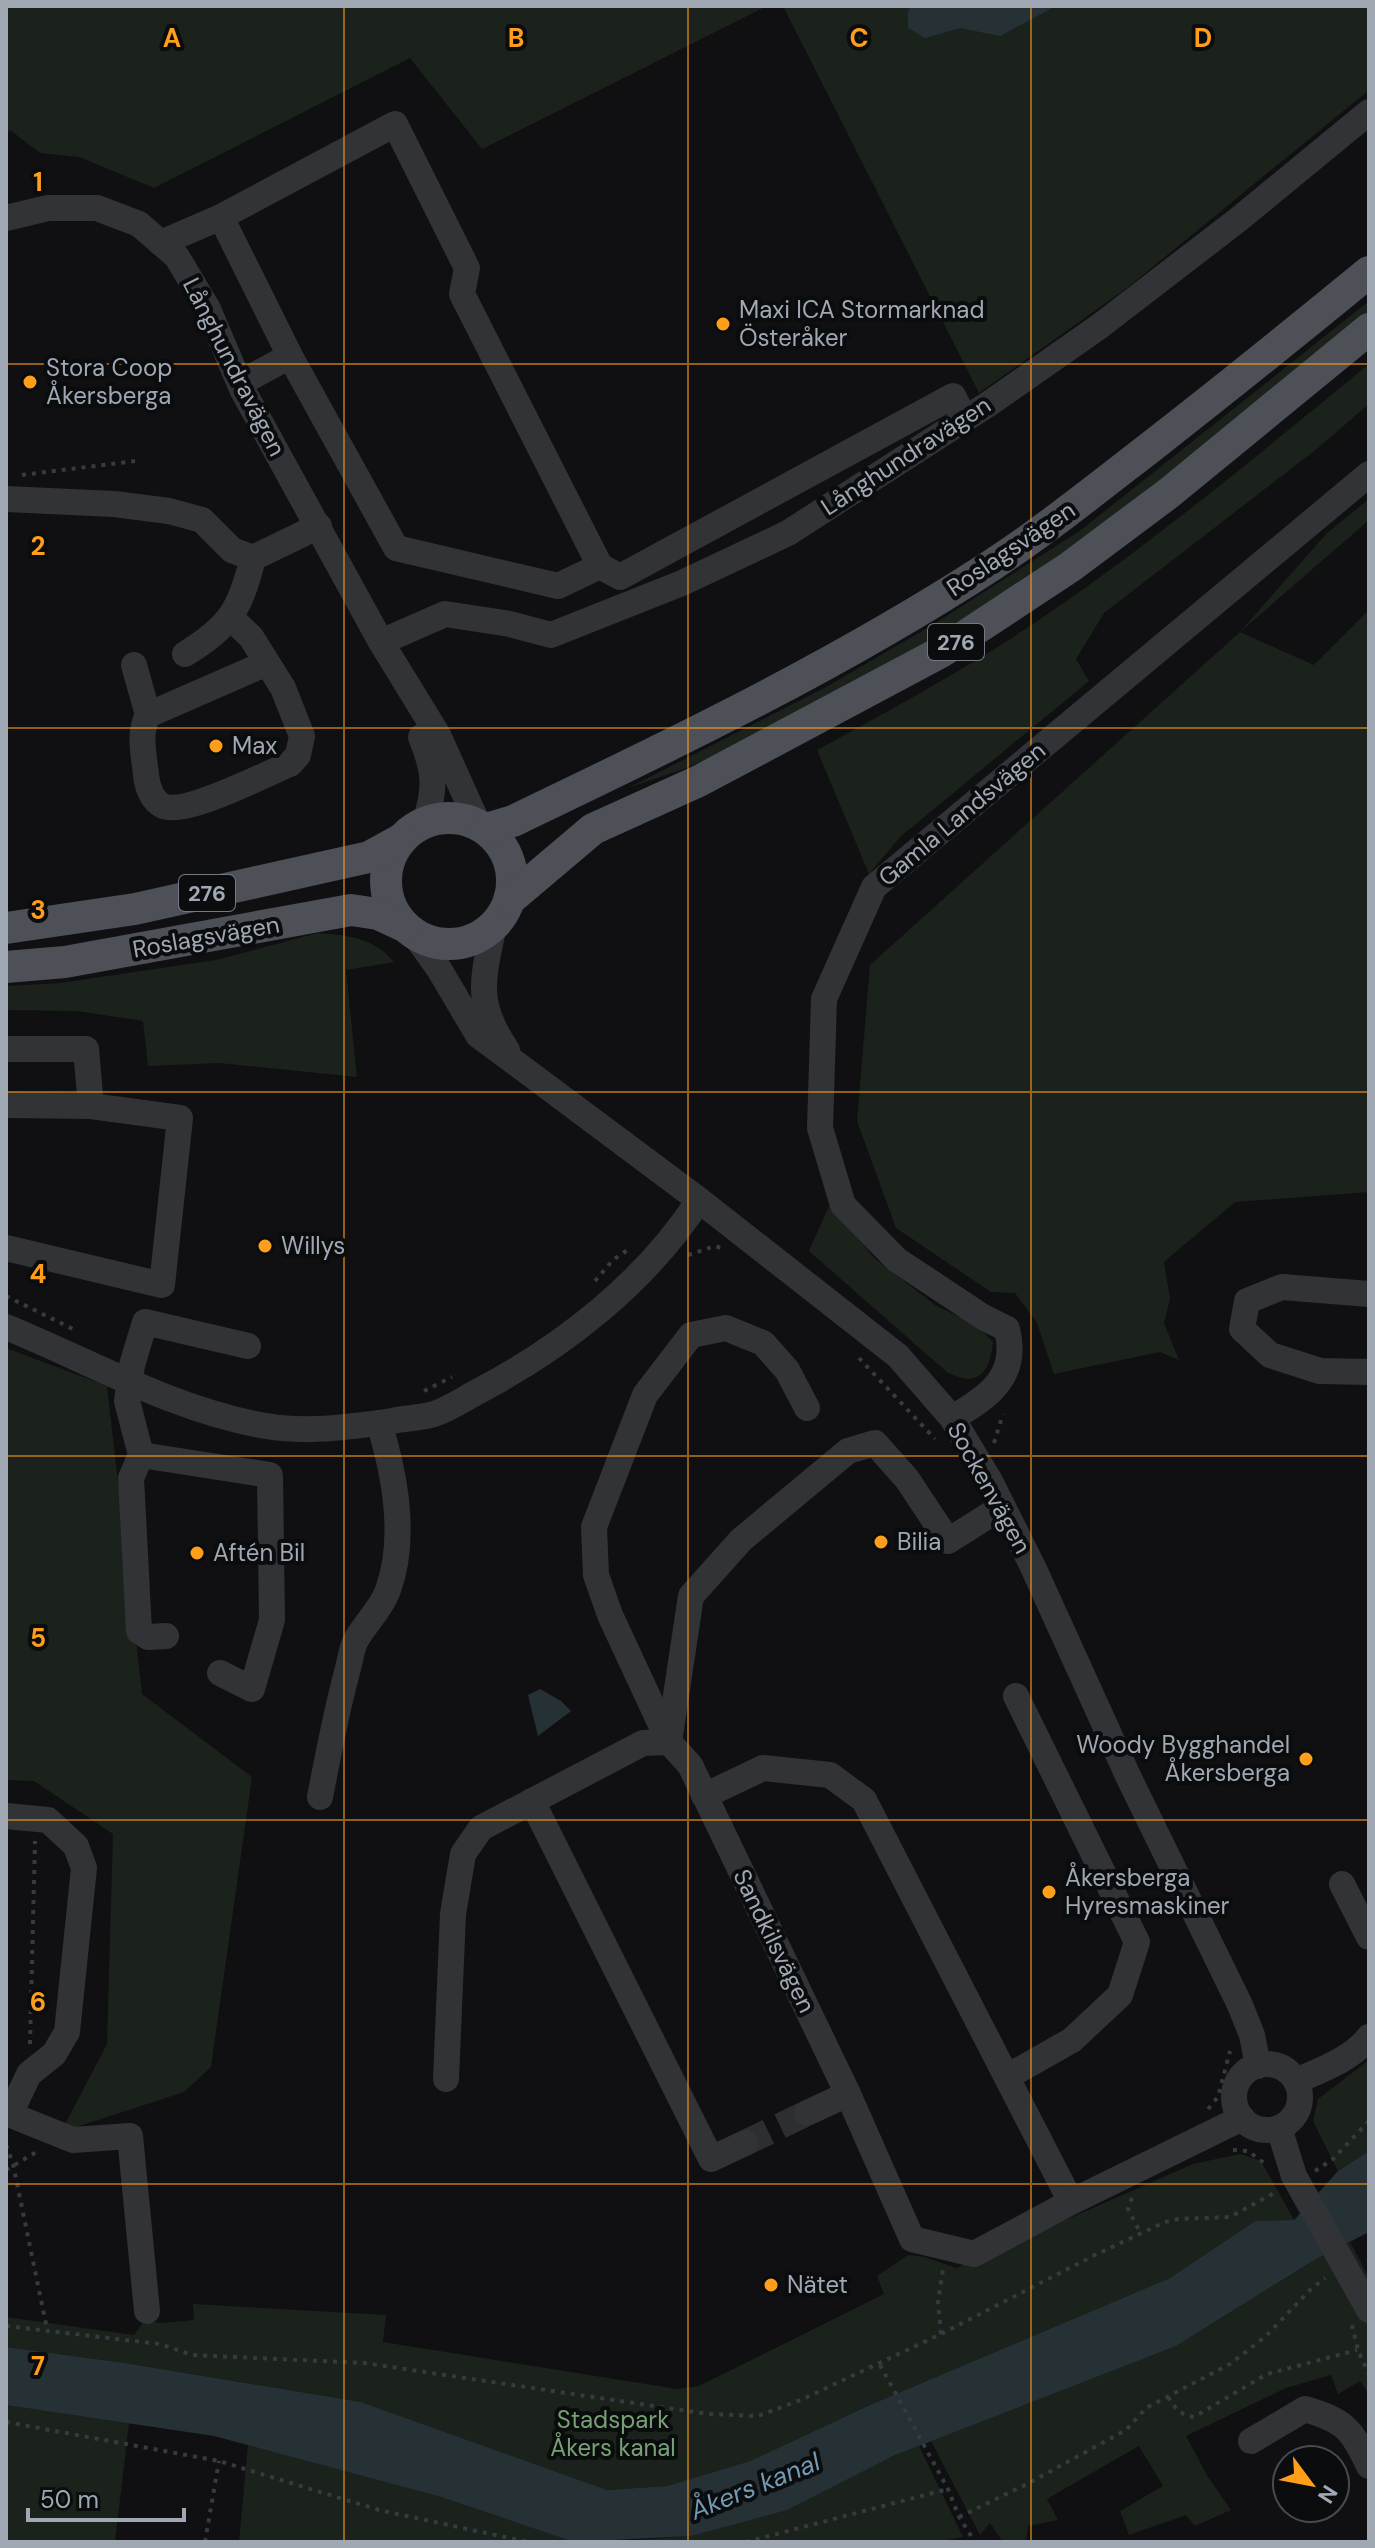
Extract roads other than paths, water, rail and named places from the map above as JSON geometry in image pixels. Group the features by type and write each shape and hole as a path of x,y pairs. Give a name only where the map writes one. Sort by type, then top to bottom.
{"main road":[{"name":"Roslagsvägen","path":"482,828 513,821 665,748 814,671 955,588 1049,526 1247,372 1369,272"},
{"name":"Roslagsvägen","path":"502,912 593,829 699,781 941,652 1031,593 1169,493 1369,329"},
{"path":"452,819 482,828 507,856 512,885 502,912 470,941 455,945 440,944 409,930 395,915 386,890 389,863 413,831 452,819"},
{"name":"Roslagsvägen","path":"6,928 135,909 353,861 369,857 413,831"},
{"name":"Roslagsvägen","path":"6,967 65,962 351,910 378,914 409,930"}],"street":[{"name":"Långhundravägen","path":"381,642 445,614 510,624 551,635 682,583 788,533 965,419 1100,326 1239,219 1369,112"},
{"path":"161,243 221,217 395,124 467,268 462,294 600,566 620,577 953,396 965,419"},
{"name":"Långhundravägen","path":"6,218 48,208 97,208 139,224 177,257 208,309 240,383 342,573 438,735 482,828"},
{"path":"221,217 290,356 396,548 558,586 600,566"},
{"path":"240,383 290,356"},
{"name":"Gamla Landsvägen","path":"952,1418 978,1403 1003,1380 1012,1347 1007,1329 983,1317 897,1260 843,1205 820,1128 824,999 874,887 1369,474"},
{"path":"6,499 114,504 169,511 202,520 232,550 253,558 319,526"},
{"path":"185,654 212,638 230,617 245,590 253,558"},
{"path":"230,617 251,637 283,688 302,736 298,755 290,764 194,805 175,808 163,806 155,800 147,784 141,729 148,715 267,663"},
{"name":"Långhundravägen","path":"381,642 433,766 433,797 413,831"},
{"path":"134,665 148,715"},
{"name":"Sockenvägen","path":"502,912 482,996 494,1030 518,1067"},
{"name":"Sockenvägen","path":"409,930 439,969 478,1035 699,1200 898,1356 952,1418 1002,1507 1240,2005 1252,2035 1258,2066"},
{"path":"6,1049 86,1049 91,1106"},
{"path":"6,1105 91,1106 180,1118 162,1285 6,1248"},
{"path":"6,1327 181,1405 264,1426 300,1430 435,1414 520,1369 580,1327 679,1231 699,1200"},
{"path":"1369,1294 1282,1287 1247,1301 1242,1329 1270,1355 1320,1371 1369,1372"},
{"path":"166,1636 148,1637 139,1631 131,1478 141,1455 127,1401 129,1381 145,1322 248,1346"},
{"name":"Sandkilsvägen","path":"807,1408 787,1370 763,1343 726,1328 691,1335 645,1395 594,1527 596,1575 610,1615 669,1742 690,1765 848,2094 912,2239 974,2254 1071,2202 1242,2118"},
{"path":"320,1797 356,1641 388,1590 397,1546 396,1506 386,1444 379,1423"},
{"path":"446,2079 453,1914 463,1854 481,1828 643,1743 669,1742 691,1596 741,1540 848,1451 875,1443 907,1479 948,1541 1002,1507"},
{"path":"141,1455 270,1475 272,1620 252,1689 220,1673"},
{"path":"1007,2077 1072,2040 1120,1995 1137,1942 1016,1696"},
{"path":"704,1796 763,1768 830,1775 864,1800 1071,2202"},
{"path":"532,1801 711,2159 745,2143"},
{"path":"6,1816 48,1820 76,1846 84,1868 67,2032 54,2054 14,2097 59,2135 73,2140 130,2136 147,2311"},
{"path":"1342,1884 1369,1937"},
{"path":"1296,2081 1323,2070 1361,2047 1369,2037"},
{"path":"1271,2065 1283,2068 1296,2081 1300,2094 1298,2109 1288,2122 1279,2128 1261,2129 1242,2118 1235,2100 1236,2088 1247,2072 1258,2066 1271,2065"},
{"path":"807,2113 848,2094"},
{"path":"1279,2128 1296,2179 1362,2311"},
{"path":"1251,2441 1305,2409 1335,2418 1355,2438 1369,2466"}],"water":[{"path":"911,6 1056,6 1000,36 960,28 925,38 908,28"},
{"path":"540,1689 571,1711 538,1736 528,1695"},
{"name":"Åkers kanal","path":"1369,2151 1369,2232 1316,2259 1176,2346 893,2456 787,2510 691,2536 574,2542 441,2497 214,2436 6,2405 6,2347 125,2363 361,2402 607,2490 667,2486 750,2461 870,2405 1170,2278 1255,2221 1294,2220 1338,2171"}],"tunnel":[{"path":"745,2143 807,2113"}],"place":[{"name":"Maxi ICA Stormarknad Österåker","path":"723,324"},
{"name":"Stora Coop Åkersberga","path":"30,382"},
{"name":"Max","path":"216,746"},
{"name":"Willys","path":"265,1246"},
{"name":"Bilia","path":"881,1542"},
{"name":"Aftén Bil","path":"197,1553"},
{"name":"Woody Bygghandel Åkersberga","path":"1306,1759"},
{"name":"Åkersberga Hyresmaskiner","path":"1049,1892"},
{"name":"Nätet","path":"771,2285"}],"park label":[{"name":"Stadspark Åkers kanal","path":"613,2434"}]}
